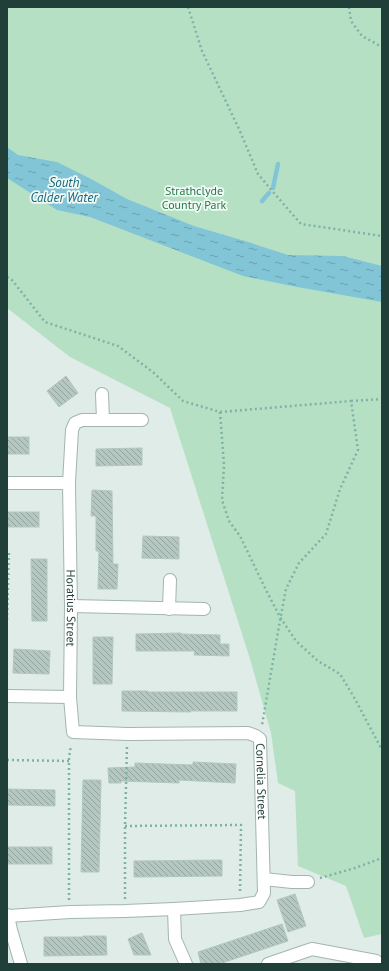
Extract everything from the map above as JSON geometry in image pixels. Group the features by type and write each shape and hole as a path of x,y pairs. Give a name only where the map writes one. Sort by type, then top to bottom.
{"street":[{"path":"102,394 103,420"},
{"name":"Horatius Street","path":"73,732 70,697 71,606 69,482 72,430 75,423 82,420 142,420"},
{"path":"7,483 69,482"},
{"path":"169,609 170,580"},
{"path":"71,606 204,609"},
{"path":"7,696 70,697"},
{"name":"Cornelia Street","path":"21,964 10,930 8,915 240,906 259,902 264,893 260,739 248,733 128,734 73,732"},
{"path":"264,879 308,882"},
{"path":"174,909 175,939 186,964"},
{"path":"268,964 312,949 376,961"}],"path":[{"path":"188,7 202,51 239,129 258,174 273,192 301,224 382,236"},
{"path":"349,7 352,21 362,36 382,47"},
{"path":"7,277 12,280 45,322 118,346 154,373 183,401 220,412 382,399"},
{"path":"260,739 266,694 286,589 299,563 326,534 340,489 358,450 351,401"},
{"path":"220,412 224,465 222,500 229,521 240,536 280,617 296,641 318,661 340,674 382,750"},
{"path":"7,620 10,550"},
{"path":"70,912 69,761 73,732"},
{"path":"125,911 125,826 128,734"},
{"path":"7,760 69,761"},
{"path":"125,826 241,826 240,906"},
{"path":"308,882 382,858"}],"green space":[{"name":"Strathclyde Country Park","path":"7,7 382,7 382,934 364,938 346,886 298,866 295,791 278,783 271,733 250,659 170,408 70,357 7,308"}],"water":[{"name":"South Calder Water","path":"7,147 18,155 57,162 127,199 194,226 288,255 343,256 382,266 382,302 243,276 90,217 57,210 7,178"}],"building":[{"path":"66,376 78,393 59,407 47,391"},
{"path":"7,437 29,437 29,454 7,454"},
{"path":"142,448 142,465 96,466 96,449"},
{"path":"92,490 112,491 113,564 118,564 117,589 98,589 99,551 96,551 96,516 91,516"},
{"path":"7,512 39,512 39,527 7,527"},
{"path":"143,536 179,537 179,559 142,558"},
{"path":"31,559 47,559 47,621 32,621"},
{"path":"181,633 220,635 220,644 229,644 229,656 194,655 195,651 136,651 136,634"},
{"path":"93,637 113,637 112,684 93,684"},
{"path":"14,649 50,651 49,674 13,673"},
{"path":"122,691 237,692 237,711 122,711"},
{"path":"193,762 236,764 235,783 179,780 179,783 121,781 121,783 109,783 108,768 135,767 135,763 193,765"},
{"path":"83,780 101,780 99,872 81,872"},
{"path":"7,789 55,790 55,806 7,805"},
{"path":"7,847 52,847 52,864 7,864"},
{"path":"222,860 222,876 134,877 134,861"},
{"path":"295,894 306,926 288,932 277,900"},
{"path":"282,924 288,941 219,964 201,964 198,952"},
{"path":"142,933 151,955 134,955 128,939"},
{"path":"106,936 107,955 44,956 44,937"}],"waterway":[{"path":"273,188 278,164"},
{"path":"262,201 269,193"}]}
